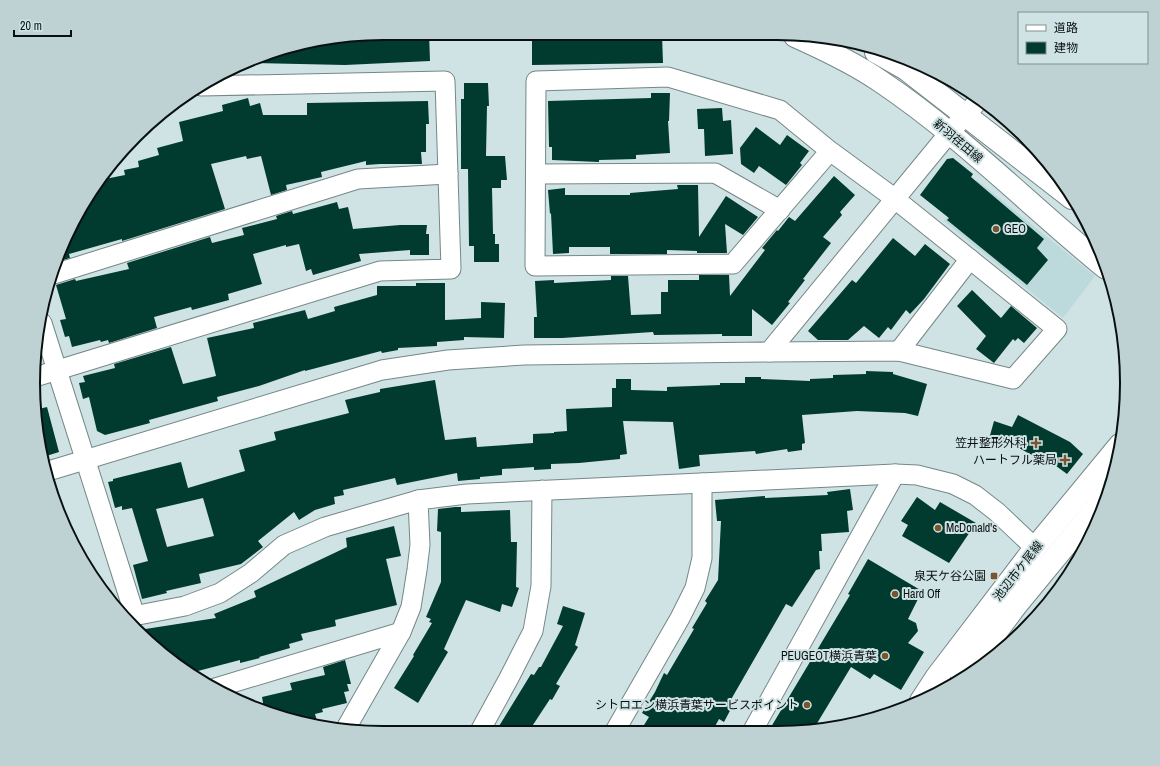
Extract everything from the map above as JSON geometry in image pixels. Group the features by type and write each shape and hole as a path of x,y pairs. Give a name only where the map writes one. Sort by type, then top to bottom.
{"street":[{"name":"新羽荏田線","path":"807,42 834,54 880,80 950,132 1097,260"},
{"name":"新羽荏田線","path":"886,58 973,108 1056,183"},
{"path":"52,470 382,370 448,360 524,355 899,351 1013,379 1057,329 896,200 830,151 780,110 668,77 536,81 535,266 733,264 830,151"},
{"path":"40,375 380,271 451,268 445,81 211,86"},
{"path":"769,352 896,200 950,132 973,108"},
{"path":"536,174 715,173 780,210"},
{"path":"58,273 358,179 448,174"},
{"path":"899,351 970,259"},
{"path":"44,330 86,460 132,616 185,606 220,593 251,573 284,545 325,527 418,500 467,494 917,474 953,484 975,495 997,512 1035,548"},
{"name":"池辺市ケ尾線","path":"927,692 1035,548 1112,455"},
{"path":"755,726 895,474"},
{"path":"618,726 680,618 695,588 702,558 702,483"},
{"path":"483,726 534,631 541,586 542,490"},
{"path":"348,724 401,632 411,607 420,545 418,500"},
{"name":"池辺市ケ尾線","path":"973,665 1017,604 1097,507"},
{"path":"222,686 401,632"}],"shaded area":[{"path":"977,180 1095,276 1063,318 944,221"}],"building":[{"path":"383,40 429,40 430,61 345,65 259,63 294,52 338,43"},
{"path":"532,40 662,40 663,63 532,65"},
{"path":"464,83 488,83 489,106 487,106 486,156 505,156 507,180 501,180 501,188 492,188 493,234 495,234 495,244 499,244 499,262 474,262 474,246 469,246 468,169 461,169 461,99 464,99"},
{"path":"651,93 670,93 668,121 670,153 636,155 636,159 599,160 599,162 552,160 552,147 549,147 548,101 651,98"},
{"path":"248,98 250,106 260,103 263,115 307,115 307,103 428,101 429,124 426,124 426,152 421,152 422,164 366,165 366,161 321,172 322,177 286,185 287,190 271,195 261,156 247,159 246,156 211,164 225,209 122,241 122,239 69,254 70,258 63,260 75,231 86,211 108,178 125,175 124,170 139,167 138,161 159,155 157,148 183,141 179,122 223,111 222,105"},
{"path":"722,108 723,121 731,120 733,154 705,156 704,129 698,129 697,109"},
{"path":"756,127 780,145 787,135 809,151 800,163 802,165 786,185 759,166 754,173 741,164 740,148"},
{"name":"GEO","path":"953,158 973,174 971,177 1044,239 1037,248 1048,260 1027,285 947,220 949,218 920,195 947,159"},
{"path":"834,176 855,195 840,212 842,215 823,237 831,243 803,279 805,280 788,302 790,303 772,325 752,309 752,336 722,336 722,334 654,335 653,332 562,338 534,338 534,317 537,317 535,281 554,280 554,283 611,280 611,276 628,276 631,315 661,314 661,292 668,292 668,280 699,280 699,275 729,275 730,296 765,250 762,248 777,230 778,231 789,217 795,221"},
{"path":"677,185 698,185 699,237 726,196 758,217 743,235 725,224 727,253 697,253 697,251 667,250 667,254 610,254 610,247 569,247 569,253 553,254 548,190 565,188 565,195 630,195 630,193 678,189"},
{"path":"337,202 339,209 348,207 353,229 400,225 427,225 426,234 429,234 429,255 410,255 410,250 359,254 361,261 313,275 311,269 306,271 299,244 286,247 286,245 253,254 262,284 228,294 229,300 192,310 191,307 154,317 157,328 109,343 108,340 101,342 100,340 72,347 69,336 65,337 60,320 66,319 56,285 75,279 76,281 129,269 127,263 210,237 212,243 244,235 242,228 277,219 276,216 292,211 293,214"},
{"path":"893,238 915,256 925,244 950,264 924,299 910,314 906,310 891,330 888,327 879,338 864,326 848,340 818,340 808,331 852,280 856,283"},
{"path":"416,283 445,283 445,320 481,318 481,302 505,303 504,338 464,337 464,340 437,342 437,346 398,348 398,350 382,353 381,351 305,370 259,386 217,397 218,401 149,420 150,423 105,435 97,431 89,397 83,399 79,383 85,382 83,376 115,368 114,364 171,347 183,384 216,376 207,338 254,328 253,323 305,310 308,319 335,311 334,307 377,295 377,286 416,286"},
{"path":"972,290 1001,318 1011,306 1037,328 1024,343 1018,338 1015,341 1013,339 994,363 976,349 986,336 957,306"},
{"path":"866,371 893,372 893,374 927,384 918,416 905,413 857,411 802,415 805,443 802,444 802,450 788,452 787,449 756,454 755,451 699,455 700,466 679,469 673,422 623,421 627,454 620,455 620,459 551,464 551,469 534,470 534,467 502,469 502,475 458,481 457,473 397,485 395,478 343,490 344,495 334,497 335,504 315,510 299,520 294,512 258,541 263,547 241,564 199,574 201,583 166,591 167,593 142,599 133,565 148,561 132,508 122,510 122,506 115,508 108,482 113,481 113,479 181,462 188,488 245,471 239,450 276,440 274,432 349,413 345,400 380,392 380,389 435,380 445,440 476,437 477,447 533,443 533,434 567,431 566,409 612,407 612,388 616,388 616,379 631,379 631,390 667,391 667,387 720,385 720,383 745,383 745,377 810,381 810,379 833,378 833,375 866,374","holes":["203,498 214,536 167,547 156,509"]},
{"path":"47,407 59,452 48,455 43,428 41,408"},
{"path":"1018,415 1070,442 1083,454 1067,474 1048,460 1047,463 1015,446 989,439 994,421 1012,427"},
{"path":"850,489 853,510 847,511 849,532 821,534 822,551 819,551 820,569 816,570 792,607 786,604 729,703 733,705 724,722 719,719 715,726 644,725 649,717 642,713 655,692 664,673 667,675 694,629 692,628 707,603 705,601 718,580 721,521 717,521 715,500 765,496 765,498 828,495 827,492"},
{"path":"917,497 935,510 940,502 976,523 949,563 902,536 908,525 901,521"},
{"path":"461,507 461,512 510,510 511,542 517,542 516,587 519,588 512,607 502,604 500,612 466,600 444,649 448,652 418,703 394,688 432,623 429,622 431,619 426,617 441,582 441,532 437,531 438,509"},
{"path":"394,526 401,556 386,559 397,605 335,620 336,626 301,634 303,640 289,644 290,648 259,657 260,658 240,663 240,660 197,671 174,655 144,629 216,618 214,614 256,597 254,591 347,547 346,538"},
{"path":"868,559 922,591 908,619 916,623 918,631 908,643 924,652 901,690 874,674 870,679 851,667 817,723 772,726 850,595 848,594"},
{"path":"563,606 585,613 575,645 578,647 556,684 560,686 552,700 550,699 532,726 499,726 531,674 534,675 539,667 541,667 563,626 557,624"},
{"path":"345,660 351,684 347,684 349,691 344,692 347,703 322,709 323,712 315,714 317,719 263,704 262,697 292,690 290,683 325,675 323,667"}],"place":[{"name":"GEO","path":"996,229"},
{"name":"笠井整形外科","path":"1036,443"},
{"name":"ハートフル薬局","path":"1065,460"},
{"name":"McDonald's","path":"938,528"},
{"name":"泉天ケ谷公園","path":"994,576"},
{"name":"Hard Off","path":"895,594"},
{"name":"PEUGEOT横浜青葉","path":"885,656"},
{"name":"シトロエン横浜青葉サービスポイント","path":"807,705"}]}
